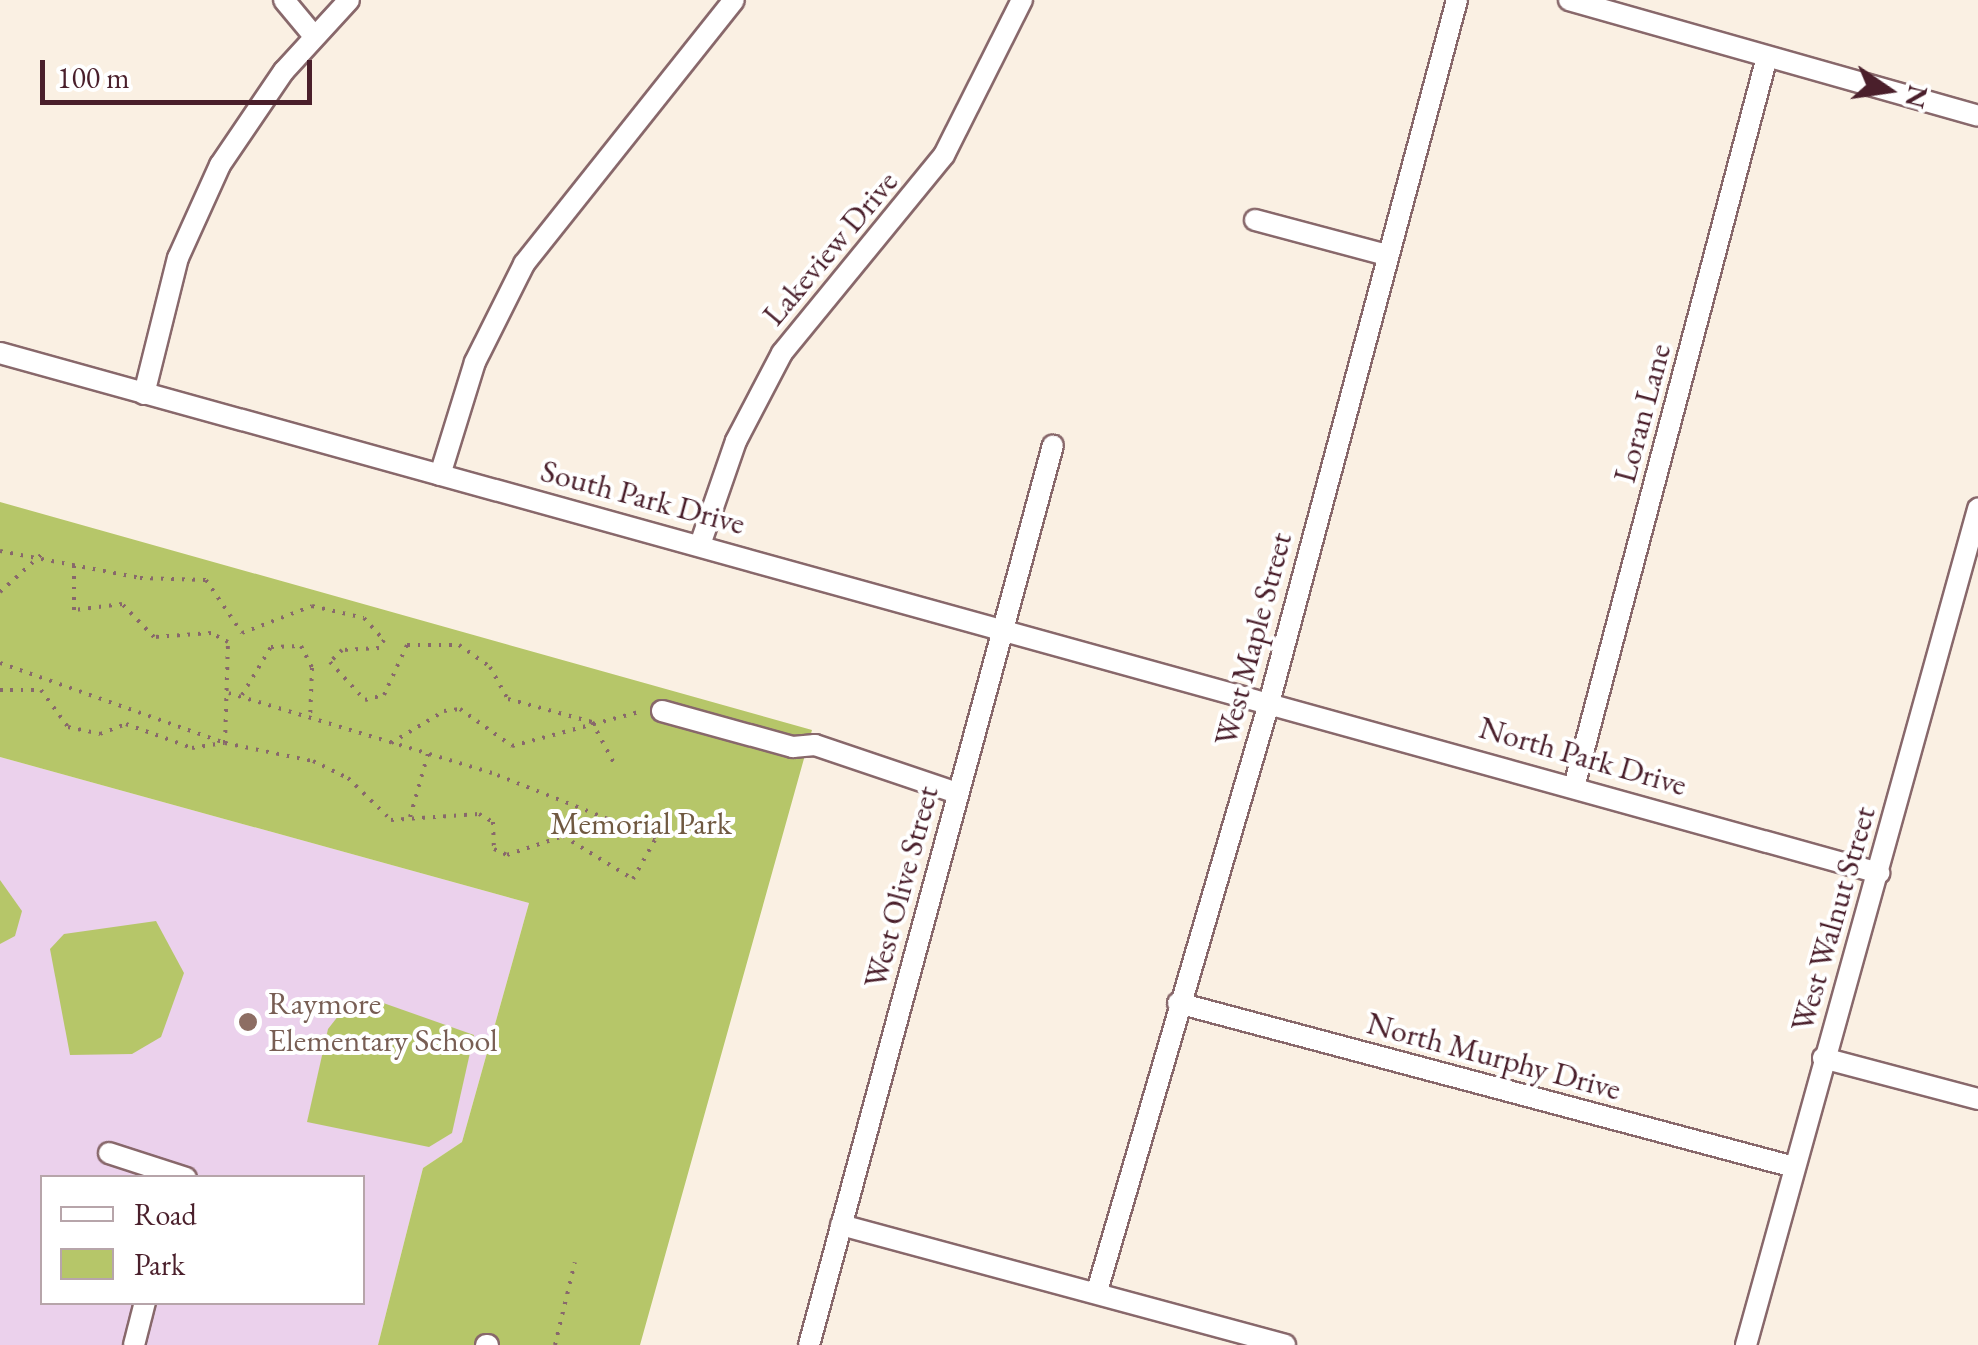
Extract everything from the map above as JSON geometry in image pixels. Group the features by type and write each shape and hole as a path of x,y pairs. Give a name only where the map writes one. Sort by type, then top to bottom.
{"street":[{"path":"284,0 314,36"},
{"path":"144,394 195,216 250,116 314,36 349,0"},
{"path":"440,475 475,362 524,264 734,0"},
{"name":"Lakeview Drive","path":"701,542 736,441 782,352 944,155 1022,0"},
{"name":"West Maple Street","path":"1097,1291 1178,1003 1270,703 1383,254 1457,0"},
{"path":"1569,0 1978,116"},
{"name":"Loran Lane","path":"1575,784 1768,58"},
{"path":"1255,220 1383,254"},
{"name":"South Park Drive","path":"0,353 440,475 701,542 1270,703"},
{"name":"West Olive Street","path":"808,1345 1053,445"},
{"name":"West Walnut Street","path":"1746,1345 1978,509"},
{"name":"North Park Drive","path":"1270,703 1575,784 1880,873"},
{"path":"662,711 793,747 815,745 956,793"},
{"name":"North Murphy Drive","path":"1178,1003 1794,1167"},
{"path":"1824,1058 1978,1099"},
{"path":"109,1153 176,1175"},
{"path":"841,1225 1097,1291 1285,1345"},
{"path":"134,1345 144,1305"}],"path":[{"path":"0,551 42,554 129,577 206,580 242,633 312,606 364,618 384,640 379,648 342,650 330,662 365,700 384,696 407,645 433,639 475,654 508,699 600,729 616,767"},
{"path":"0,592 42,554"},
{"path":"74,562 74,610 122,604 170,642 221,635 232,656 225,743"},
{"path":"241,697 250,668 271,647 301,646 313,678 310,720"},
{"path":"0,663 225,743 313,761 348,778 391,820 478,814 493,822 494,849 507,855 563,836 638,875 656,838 428,754 230,693"},
{"path":"0,690 41,690 68,726 100,734 126,724 192,748 225,743"},
{"path":"392,743 460,709 512,746 600,729 657,704 662,711"},
{"path":"410,818 428,754"},
{"path":"555,1345 575,1262"}],"shaded area":[{"name":"Raymore Elementary School","path":"0,757 529,903 462,1142 423,1168 378,1345 0,1345"}],"green space":[{"name":"Memorial Park","path":"0,502 812,730 640,1345 378,1345 423,1168 462,1142 529,903 0,757"},
{"path":"0,880 22,911 15,936 0,944"},
{"path":"156,921 184,973 161,1037 132,1054 70,1055 50,949 64,934"},
{"path":"372,999 474,1035 452,1133 429,1147 307,1122 328,1029 346,1006"}],"place":[{"name":"Raymore Elementary School","path":"248,1022"}]}
